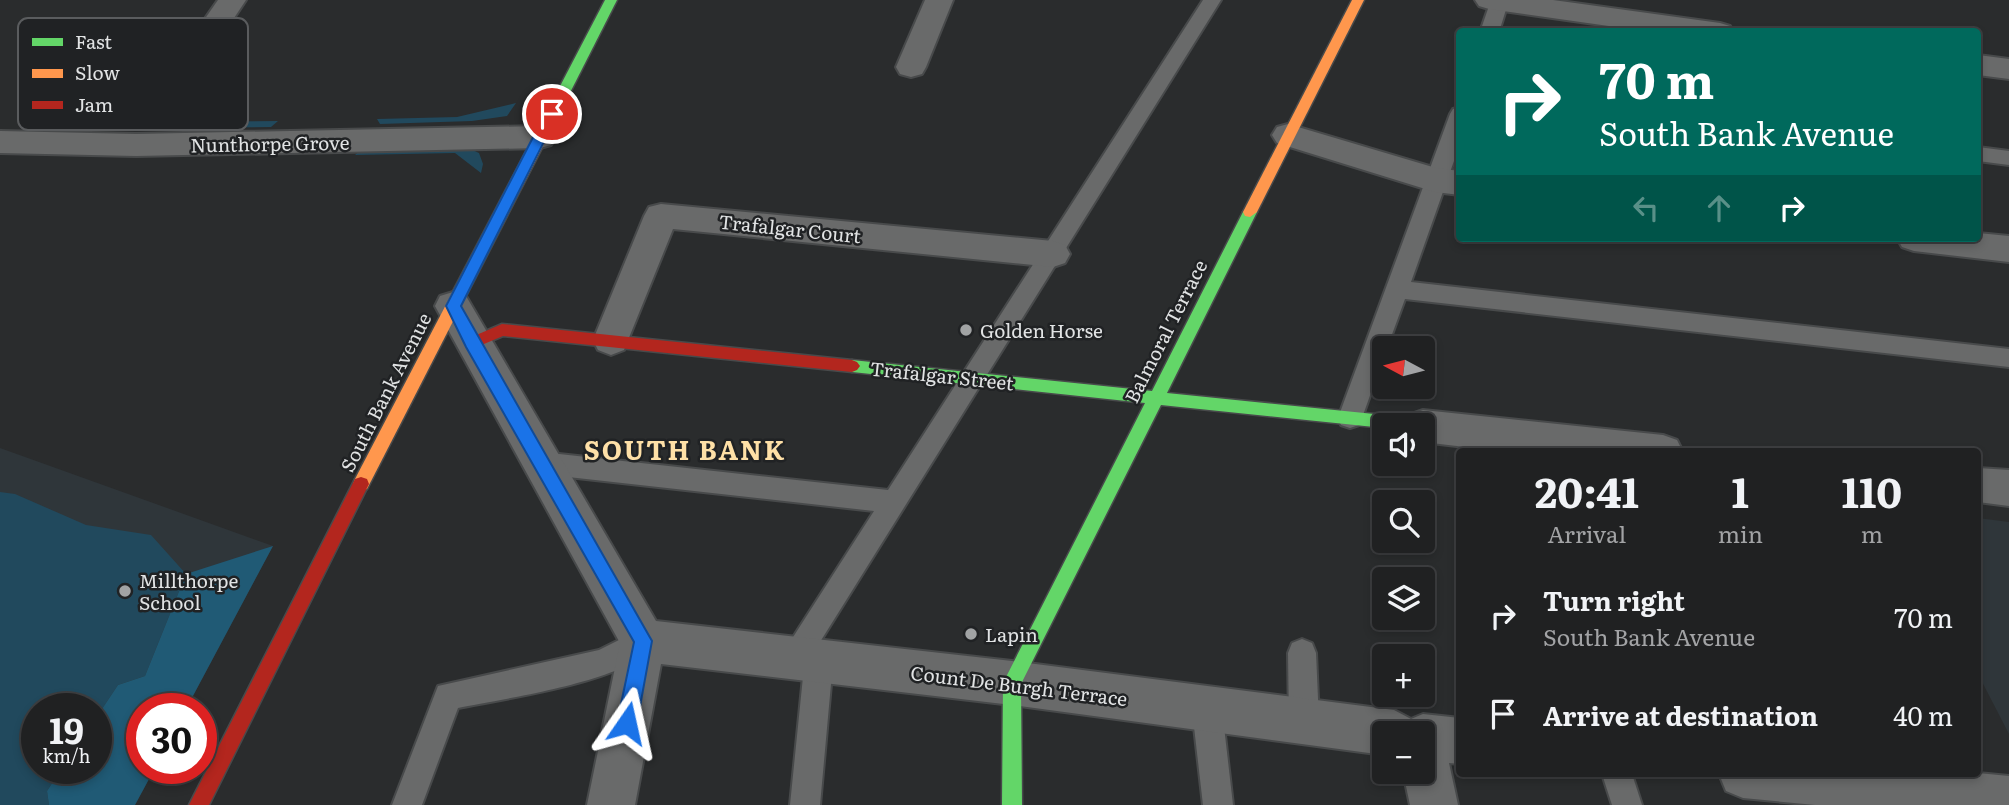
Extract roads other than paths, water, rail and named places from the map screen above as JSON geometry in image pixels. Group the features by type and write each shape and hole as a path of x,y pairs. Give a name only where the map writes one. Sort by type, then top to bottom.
{"street":[{"path":"220,18 232,0"},
{"name":"South Bank Avenue","path":"199,805 611,0"},
{"path":"911,67 939,0"},
{"name":"Balmoral Terrace","path":"1012,682 1358,0"},
{"path":"1496,1 1691,28"},
{"path":"1981,65 2009,69"},
{"path":"1289,135 1447,181"},
{"name":"Nunthorpe Grove","path":"0,142 136,145 540,137"},
{"name":"Trafalgar Court","path":"611,340 661,216 1053,254"},
{"path":"1946,242 2009,250"},
{"path":"453,306 643,641 611,805"},
{"name":"Trafalgar Street","path":"472,343 502,330 1372,420"},
{"path":"1435,427 1626,448"},
{"path":"1981,485 2009,488"},
{"name":"Count De Burgh Terrace","path":"643,641 1012,682 1372,730"},
{"path":"1012,682 1012,805"},
{"path":"1435,738 1456,741"},
{"path":"1755,777 1826,794 2009,800"},
{"path":"1430,784 1434,805"}],"lane":[{"path":"804,805 806,660 894,502 1212,0"},
{"path":"1490,28 1496,1"},
{"path":"1350,418 1396,289 1447,181 1456,135"},
{"path":"1981,154 2009,158"},
{"path":"1396,289 2009,358"},
{"path":"541,463 894,502"},
{"path":"407,805 448,696 604,663 643,641"},
{"path":"1302,653 1304,722"},
{"path":"1207,709 1218,805"},
{"path":"1618,777 1627,805"}],"place":[{"name":"Golden Horse","path":"966,330"},
{"name":"Millthorpe School","path":"125,591"},
{"name":"Lapin","path":"971,634"}],"district":[{"name":"SOUTH BANK","path":"685,448"}]}
